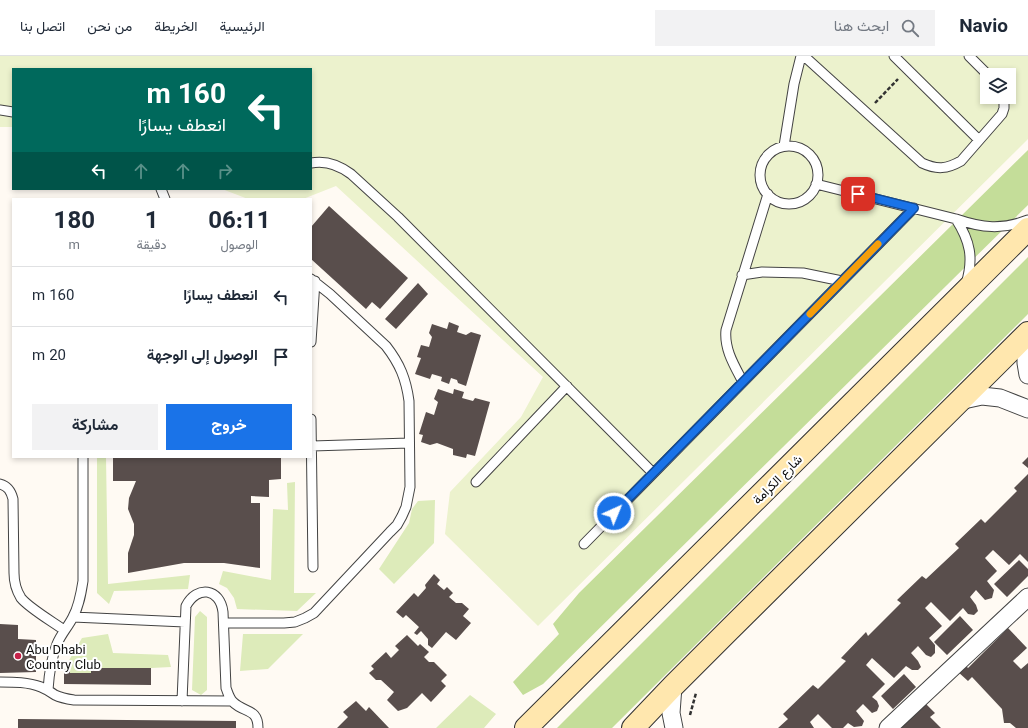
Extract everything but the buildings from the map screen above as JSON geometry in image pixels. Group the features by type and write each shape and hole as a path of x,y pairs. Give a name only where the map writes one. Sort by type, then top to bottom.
{"main road":[{"name":"شارع الكرامة","path":"526,728 1028,229"},
{"path":"633,728 673,686 1027,334"}],"street":[{"path":"1027,334 1026,363 1028,375"},
{"path":"959,401 982,396 1000,398 1028,409"},
{"path":"888,728 1026,603"},
{"path":"673,686 671,713 674,728"}],"lane":[{"path":"784,146 792,92 801,56"},
{"path":"804,56 922,163 929,166 942,168 952,166 961,161 1002,114 1004,104"},
{"path":"894,56 979,140"},
{"path":"969,56 981,68"},
{"path":"0,110 12,112"},
{"path":"784,146 796,146 806,151 814,160 818,172 816,184 811,194 801,201 789,204 777,201 768,194 762,183 760,171 764,160 772,151 784,146"},
{"path":"312,163 322,162 333,164 351,174 398,217 653,473"},
{"path":"816,184 914,208 971,224 988,227 1004,227 1028,220"},
{"path":"742,382 729,354 725,338 728,322 742,275 768,194"},
{"path":"584,544 914,208"},
{"path":"956,219 969,244 970,258 969,272 965,286 958,299"},
{"path":"742,275 762,272 803,273 842,281"},
{"path":"312,311 313,280"},
{"path":"224,623 295,622 314,613 390,532 402,516 406,507 410,487 408,389 404,377 397,361 386,346 313,280"},
{"path":"476,482 567,386"},
{"path":"314,567 312,446 409,443"},
{"path":"48,690 52,659 57,644 78,606 83,581 83,458"},
{"path":"0,484 8,488 14,499 14,582 17,590 21,598 27,604 64,630"},
{"path":"182,701 186,606 190,599 196,594 203,592 211,593 218,597 222,604 226,688 228,695 236,704 254,714 257,718 258,728"},
{"path":"73,617 185,622"},
{"path":"0,682 34,684 56,695 74,700 232,701"}],"path":[{"path":"866,112 908,69"}],"green space":[{"path":"0,56 1028,56 1028,139 538,626 445,534 450,492 521,417 543,377 336,186 306,198 245,198 225,190 312,190 312,68 12,68 12,127 0,127"},
{"path":"1028,150 1028,205 543,684 523,695 513,682 559,634 553,624 579,593"},
{"path":"1028,257 1028,314 612,728 557,728"},
{"path":"97,458 106,458 108,584 190,575 188,589 114,591 109,604 97,593"},
{"path":"295,482 294,593 316,593 297,611 237,609 234,598 227,588 219,584 223,571 271,580 273,509 288,510 287,483"},
{"path":"435,500 434,543 394,584 379,569 409,523 412,509 418,501"},
{"path":"200,611 207,617 207,690 201,695 192,690 195,617"},
{"path":"108,634 113,653 168,655 171,667 91,668 91,673 70,673 70,669 64,669 82,638"},
{"path":"243,634 303,634 268,669 240,671"},
{"path":"470,695 496,714 484,728 436,728"}],"slow traffic":[{"path":"810,314 878,244"}],"place":[{"name":"Abu Dhabi Country Club","path":"18,656"}],"route":[{"path":"614,513 914,208 858,194"}]}
